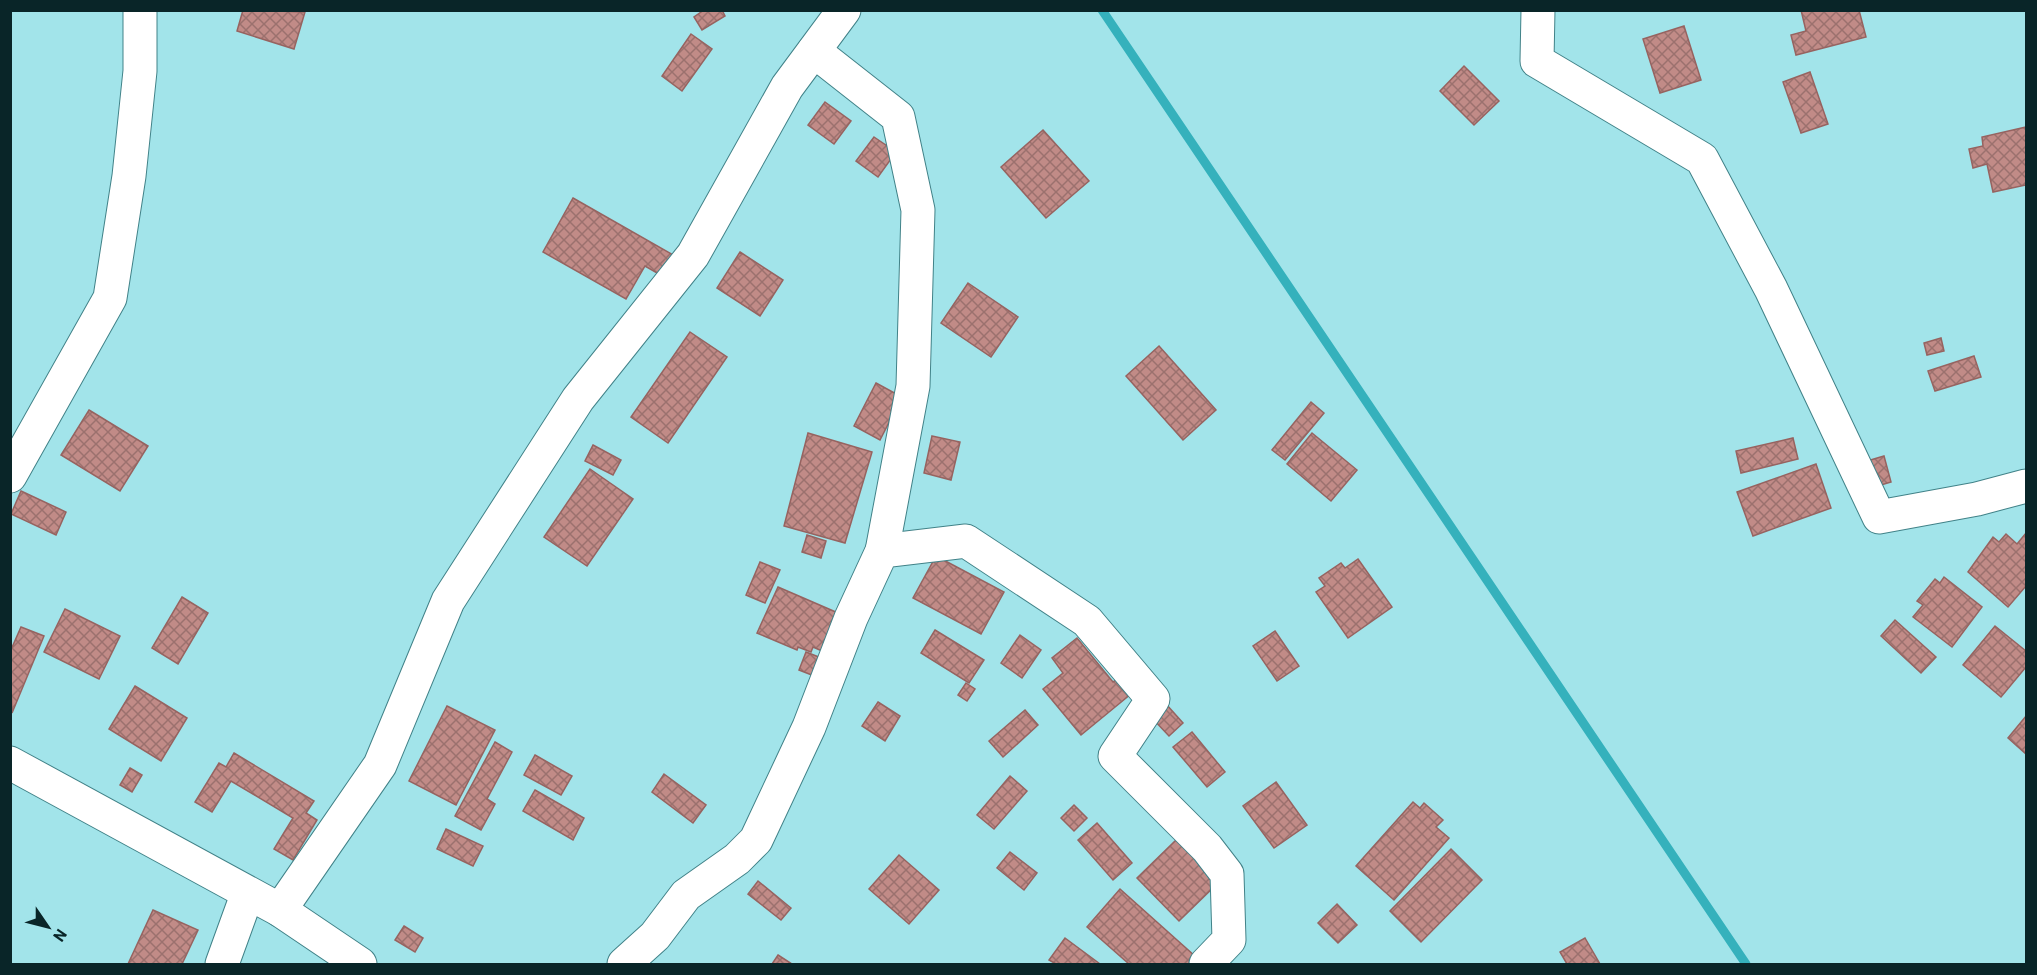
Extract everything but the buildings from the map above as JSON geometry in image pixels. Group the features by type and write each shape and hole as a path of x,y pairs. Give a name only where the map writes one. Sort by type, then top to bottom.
{"street":[{"path":"10,476 110,298 130,164 140,71 140,10"},
{"path":"280,910 380,765 448,601 578,399 693,255 787,87 844,10"},
{"path":"1538,10 1536,61 1702,159 1771,288 1879,517 1977,500 2026,486"},
{"path":"624,964 655,936 686,895 737,859 756,840 809,728 851,618 882,550 914,386 918,210 898,117 814,51"},
{"path":"882,550 966,540 1087,621 1153,699 1115,756 1207,848 1227,873 1229,940 1206,964"},
{"path":"10,763 280,910 360,964"},
{"path":"222,964 247,894"}],"waterway":[{"path":"1102,10 1746,964"}]}
